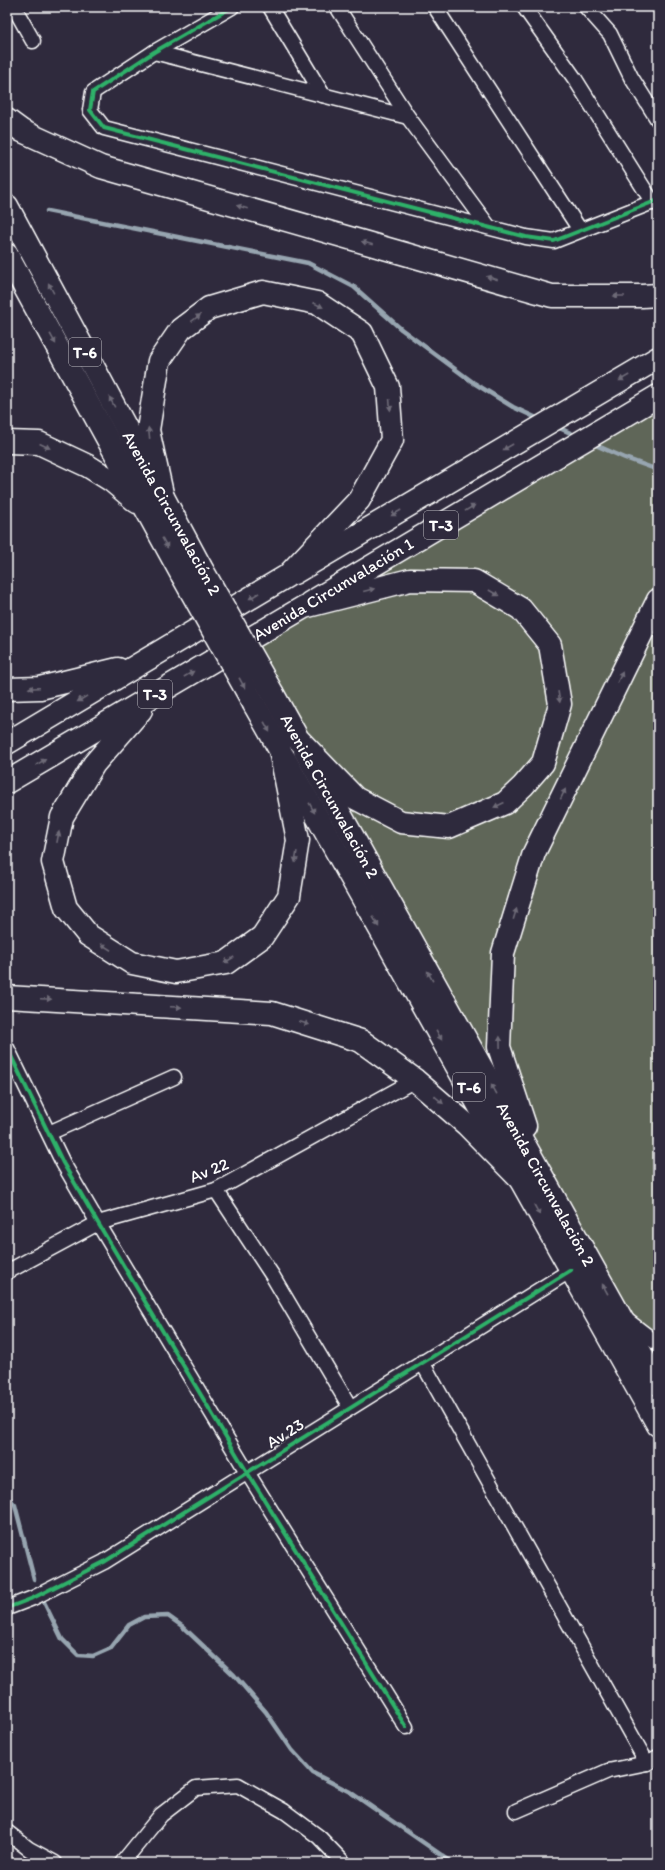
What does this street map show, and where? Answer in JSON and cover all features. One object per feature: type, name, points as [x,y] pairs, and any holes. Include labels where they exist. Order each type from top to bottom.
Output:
[{"type":"main road","points":[[7,120],[22,131],[102,167],[552,296],[658,295]]},
{"type":"main road","name":"Avenida Circunvalación 2","points":[[7,206],[155,505]]},
{"type":"main road","name":"Avenida Circunvalación 2","points":[[7,255],[155,505],[264,699],[298,739],[530,1177],[571,1270],[658,1425]]},
{"type":"main road","points":[[155,505],[148,430],[159,361],[181,330],[209,308],[263,292],[317,303],[362,333],[388,387],[392,440],[359,500],[287,576]]},
{"type":"main road","name":"Avenida Circunvalación 1","points":[[7,743],[287,576],[658,358]]},
{"type":"main road","name":"Avenida Circunvalación 1","points":[[7,782],[658,396]]},
{"type":"main road","points":[[7,442],[39,443],[88,466],[155,505]]},
{"type":"main road","points":[[298,739],[355,798],[401,822],[449,827],[505,803],[543,764],[560,704],[550,645],[521,609],[474,582],[410,580],[304,607]]},
{"type":"main road","points":[[530,1177],[499,1047],[503,953],[534,853],[658,600]]},
{"type":"main road","points":[[7,689],[40,688],[140,664]]},
{"type":"main road","points":[[155,694],[94,764],[62,817],[53,862],[66,908],[88,935],[132,963],[176,972],[226,963],[262,937],[289,896],[298,840],[280,750]]},
{"type":"main road","name":"Avenida Circunvalación 2","points":[[264,699],[280,750],[530,1177],[619,1313],[658,1384]]},
{"type":"main road","points":[[7,997],[272,1013],[361,1041],[416,1080],[467,1125],[530,1177]]},
{"type":"street","points":[[14,7],[33,41]]},
{"type":"street","points":[[232,7],[154,52],[93,92],[90,110],[104,128],[489,226],[526,237],[554,241],[655,202],[575,79],[524,7]]},
{"type":"street","points":[[270,7],[323,95]]},
{"type":"street","points":[[337,7],[408,117],[489,226]]},
{"type":"street","points":[[436,7],[580,230]]},
{"type":"street","points":[[586,7],[610,34],[631,77],[658,120]]},
{"type":"street","points":[[154,52],[408,117]]},
{"type":"street","points":[[7,1048],[63,1163],[98,1223],[247,1472],[406,1728]]},
{"type":"street","points":[[49,1133],[174,1077]]},
{"type":"street","name":"Av 22","points":[[7,1272],[98,1223],[216,1190],[416,1080]]},
{"type":"street","points":[[216,1190],[272,1275],[350,1407]]},
{"type":"street","name":"Av 23","points":[[7,1608],[33,1598],[104,1562],[571,1270]]},
{"type":"street","points":[[619,1313],[646,1336],[658,1344]]},
{"type":"street","points":[[422,1362],[653,1760],[608,1771],[516,1811]]},
{"type":"street","points":[[122,1863],[160,1815],[196,1788],[238,1785],[284,1811],[319,1837],[344,1863]]},
{"type":"street","points":[[7,1832],[30,1849],[55,1863]]},
{"type":"green space","points":[[658,396],[658,1344],[619,1313],[244,642]]},
{"type":"waterway","points":[[47,211],[308,263],[354,287],[401,329],[474,383],[513,407],[541,420]]},
{"type":"waterway","points":[[555,426],[577,436]]},
{"type":"waterway","points":[[591,443],[625,458],[658,470]]},
{"type":"waterway","points":[[7,1496],[15,1505],[34,1579]]},
{"type":"waterway","points":[[43,1600],[62,1639],[78,1655],[93,1656],[111,1648],[129,1625],[144,1617],[168,1616],[182,1626],[234,1675],[266,1712],[292,1750],[313,1773],[350,1792],[453,1863]]},
{"type":"cycle path","points":[[232,7],[154,52],[93,92],[90,110],[104,128],[526,237],[554,241],[658,200]]},
{"type":"cycle path","points":[[7,1048],[63,1163],[98,1223],[247,1472],[406,1727]]},
{"type":"cycle path","points":[[7,1608],[33,1598],[104,1562],[571,1270]]}]
